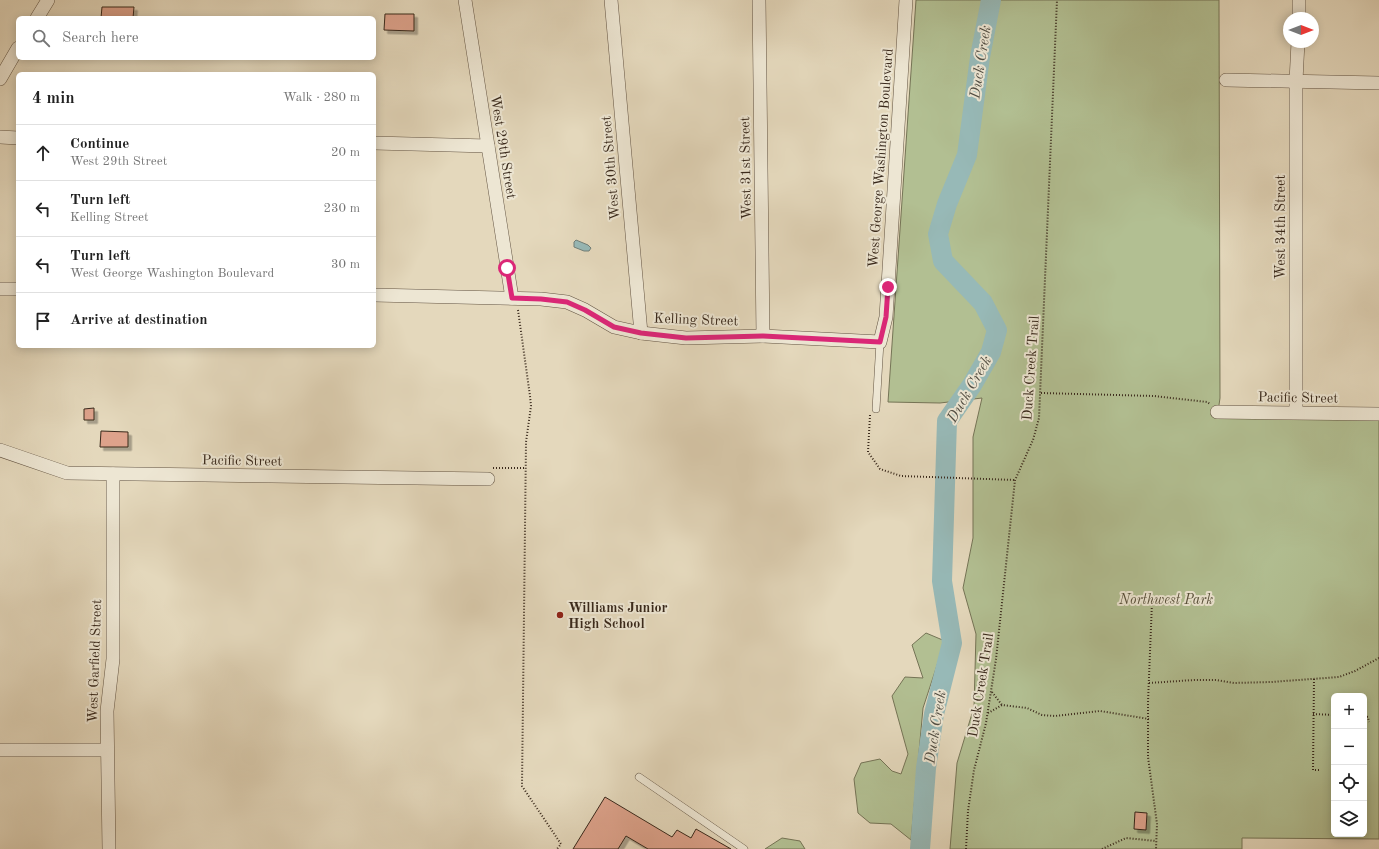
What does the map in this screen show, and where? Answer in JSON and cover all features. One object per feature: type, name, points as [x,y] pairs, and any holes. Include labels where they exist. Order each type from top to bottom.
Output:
[{"type":"street","points":[[38,16],[48,0]]},
{"type":"street","name":"West 29th Street","points":[[465,0],[512,298]]},
{"type":"street","name":"West 30th Street","points":[[611,0],[641,333]]},
{"type":"street","name":"West 31st Street","points":[[759,0],[763,336]]},
{"type":"street","name":"West George Washington Boulevard","points":[[880,342],[886,317],[906,0]]},
{"type":"street","points":[[1299,0],[1299,12]]},
{"type":"street","name":"West 34th Street","points":[[1296,412],[1296,82],[1298,48]]},
{"type":"street","points":[[0,79],[16,51]]},
{"type":"street","points":[[1226,80],[1379,83]]},
{"type":"street","points":[[0,138],[16,138]]},
{"type":"street","points":[[376,143],[488,146]]},
{"type":"street","points":[[0,289],[16,289]]},
{"type":"street","name":"Kelling Street","points":[[376,295],[541,299],[567,302],[585,310],[614,327],[641,333],[686,338],[763,336],[880,342]]},
{"type":"street","name":"Pacific Street","points":[[1217,412],[1379,414]]},
{"type":"street","name":"Pacific Street","points":[[0,450],[67,473],[488,479]]},
{"type":"street","name":"West Garfield Street","points":[[109,849],[108,711],[113,659],[113,474]]},
{"type":"street","points":[[0,750],[108,750]]},
{"type":"lane","points":[[876,408],[880,342]]},
{"type":"lane","points":[[639,777],[744,849]]},
{"type":"path","name":"Duck Creek Trail","points":[[966,849],[968,811],[974,770],[988,713],[996,659],[1015,480],[1033,440],[1039,418],[1057,0]]},
{"type":"path","points":[[512,298],[517,307],[531,406],[526,442],[522,786],[561,844],[557,849]]},
{"type":"path","points":[[1041,393],[1154,396],[1207,402],[1217,412]]},
{"type":"path","points":[[876,408],[869,416],[868,452],[880,469],[901,476],[1015,480]]},
{"type":"path","points":[[488,479],[491,468],[526,468]]},
{"type":"path","points":[[1152,602],[1148,757],[1157,824],[1156,849]]},
{"type":"path","points":[[1149,683],[1194,680],[1216,680],[1234,683],[1271,682],[1339,677],[1355,671],[1379,658]]},
{"type":"path","points":[[1314,679],[1313,770],[1319,770]]},
{"type":"path","points":[[991,691],[1002,705]]},
{"type":"path","points":[[988,713],[1002,705],[1027,708],[1042,715],[1055,716],[1100,711],[1149,719]]},
{"type":"path","points":[[1313,714],[1331,715]]},
{"type":"path","points":[[1367,717],[1369,722]]},
{"type":"path","points":[[1102,849],[1126,838],[1156,841]]},
{"type":"green space","name":"Northwest Park","points":[[916,0],[1219,0],[1220,398],[1218,412],[1379,414],[1379,839],[1242,838],[1242,849],[950,849],[957,763],[974,707],[976,634],[963,588],[973,538],[973,437],[982,398],[940,403],[888,402]]},
{"type":"green space","points":[[926,633],[945,641],[923,708],[911,840],[891,824],[870,823],[858,813],[854,779],[861,763],[880,759],[892,771],[901,774],[908,754],[892,696],[905,677],[923,678],[912,645]]},
{"type":"green space","points":[[782,838],[800,841],[805,849],[765,849]]},
{"type":"water","points":[[576,240],[588,245],[591,248],[589,251],[584,251],[574,247],[574,242]]},
{"type":"building","points":[[102,7],[134,7],[133,16],[101,16]]},
{"type":"building","points":[[385,14],[414,14],[414,31],[384,30]]},
{"type":"building","points":[[94,408],[94,420],[84,420],[84,409]]},
{"type":"building","points":[[101,431],[128,432],[128,447],[100,447]]},
{"type":"building","points":[[605,797],[672,837],[677,830],[691,838],[696,829],[731,849],[648,849],[626,836],[618,849],[573,849]]},
{"type":"building","points":[[1135,812],[1147,813],[1146,830],[1134,829]]},
{"type":"waterway","name":"Duck Creek","points":[[920,849],[926,768],[934,714],[952,643],[942,581],[947,421],[972,385],[991,352],[997,330],[983,303],[943,261],[938,234],[947,204],[967,155],[980,57],[991,0]]},
{"type":"place","name":"Williams Junior High School","points":[[560,615]]},
{"type":"route","points":[[507,268],[512,298],[567,302],[585,310],[614,327],[641,333],[686,338],[763,336],[880,342],[886,317],[888,287]]}]
